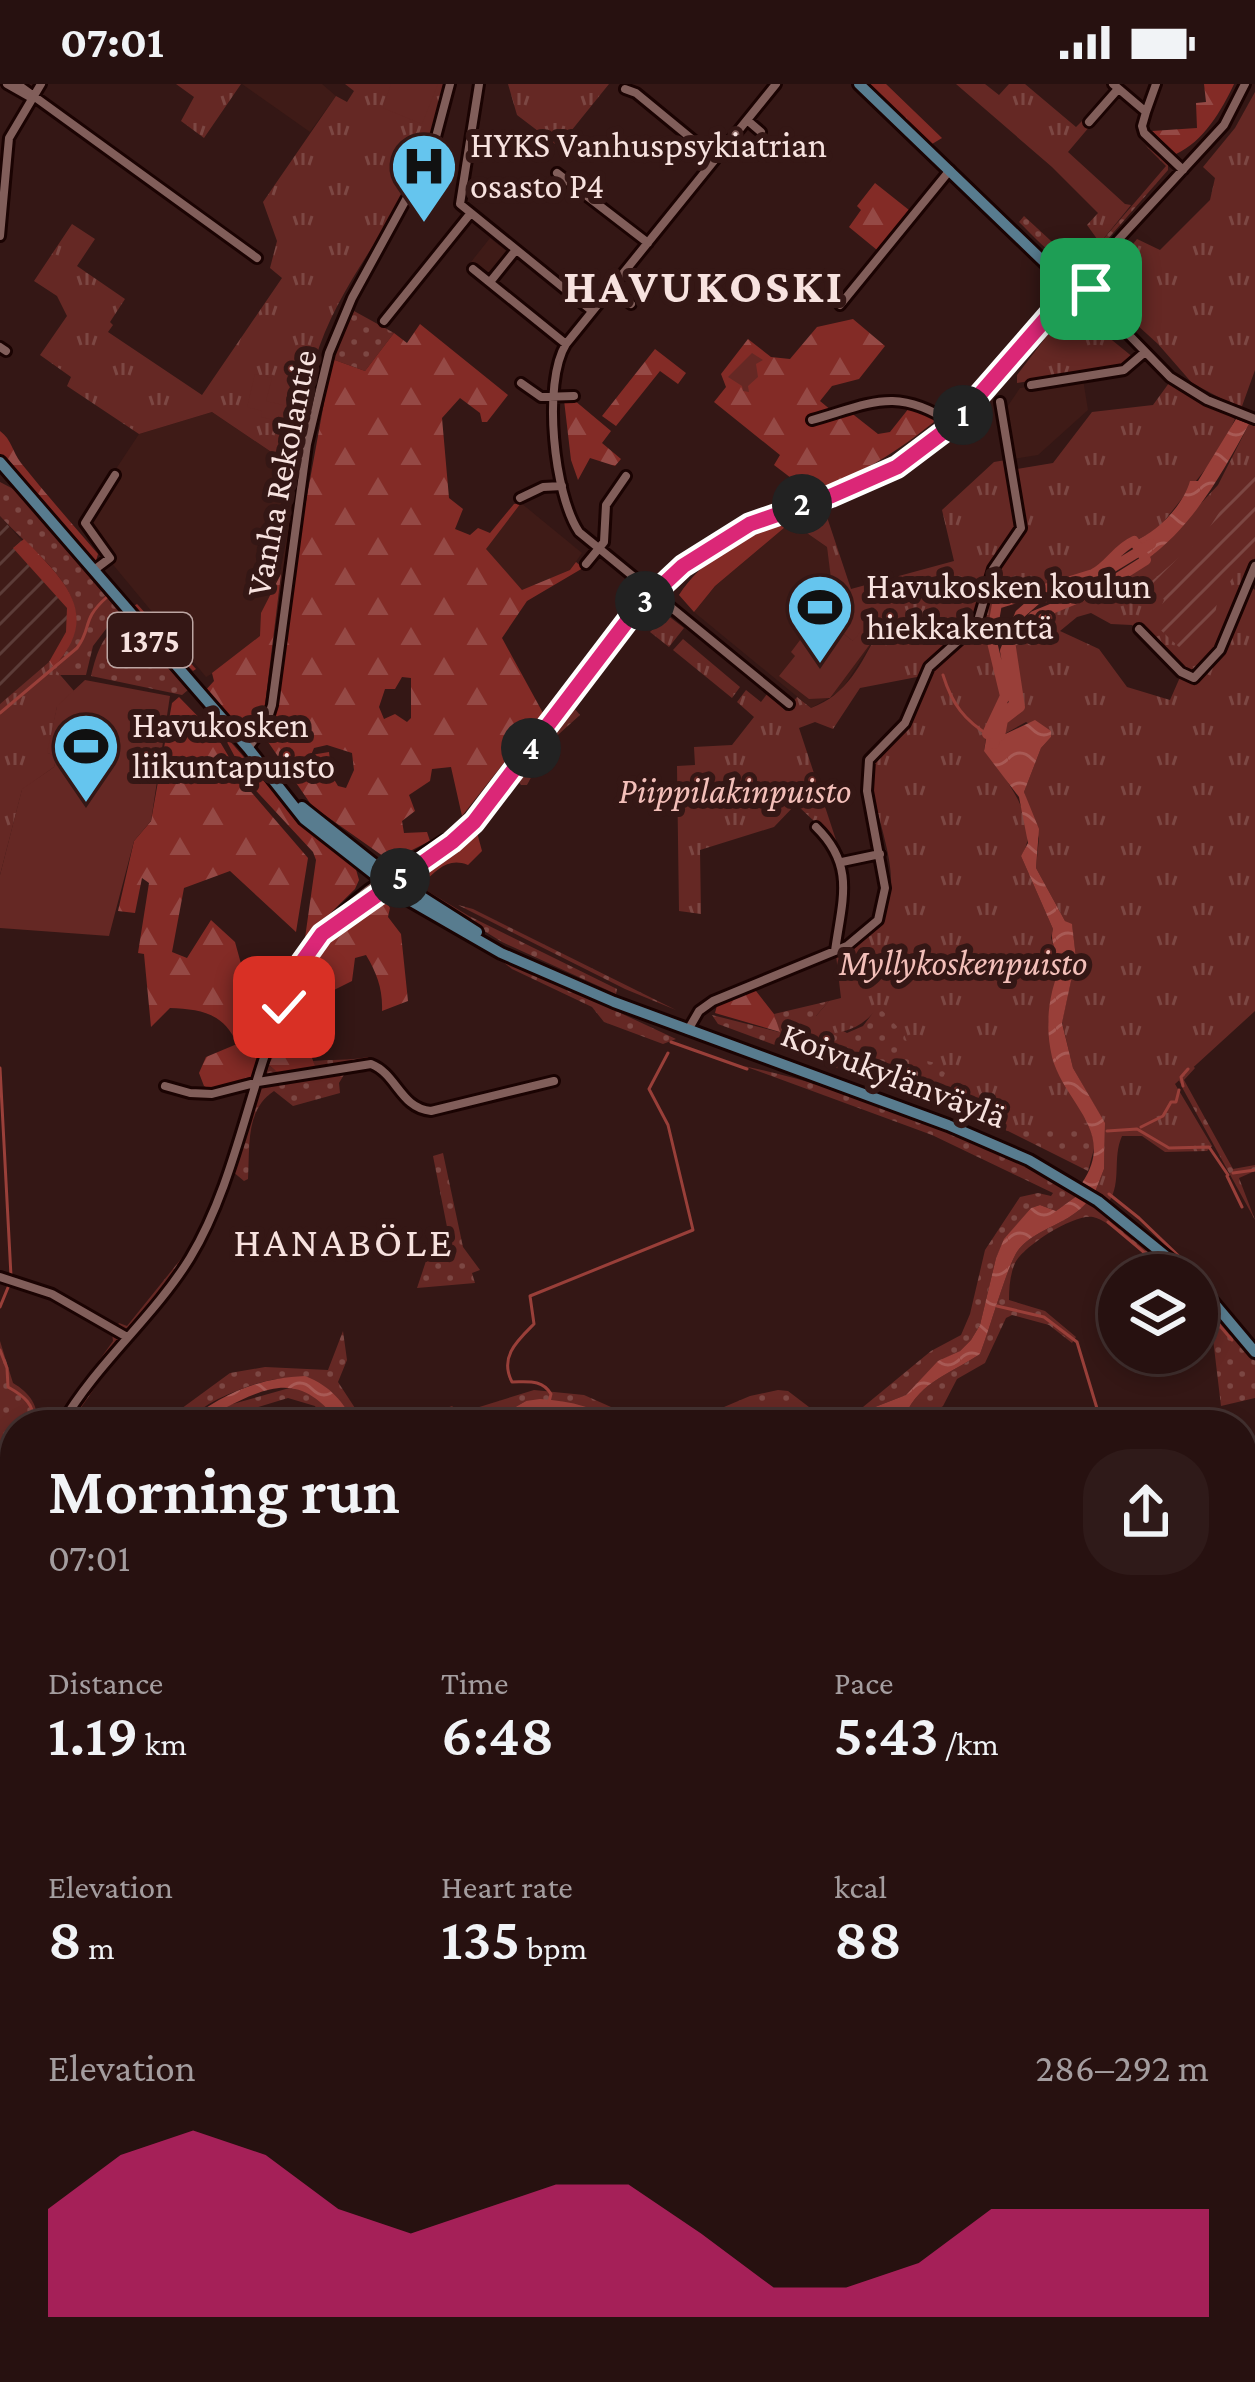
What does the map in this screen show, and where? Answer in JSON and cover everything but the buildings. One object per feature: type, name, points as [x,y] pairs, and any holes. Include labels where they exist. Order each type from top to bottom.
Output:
[{"type":"main road","points":[[388,881],[462,832],[488,807],[657,597],[704,550],[773,514],[886,473],[954,424],[1050,314],[1078,289],[859,84]]},
{"type":"main road","name":"Koivukylänväylä","points":[[0,467],[323,837],[463,933],[688,1030],[948,1125],[1029,1160],[1098,1201],[1163,1254]]},
{"type":"main road","points":[[1218,1308],[1255,1352]]},
{"type":"street","points":[[7,84],[256,258]]},
{"type":"street","points":[[17,84],[32,98]]},
{"type":"street","points":[[0,236],[9,138],[41,84]]},
{"type":"street","name":"Vanha Rekolantie","points":[[248,748],[266,724],[272,705],[303,466],[328,353],[352,298],[432,152],[450,84]]},
{"type":"street","points":[[478,84],[459,200],[470,214],[592,311]]},
{"type":"street","points":[[776,84],[566,344],[555,365],[553,398],[562,486],[570,518],[588,542],[789,704]]},
{"type":"street","points":[[1156,84],[1142,126],[1144,133],[1183,170]]},
{"type":"street","points":[[1245,84],[1224,125],[1129,225],[1078,289],[1184,386],[1255,419]]},
{"type":"street","points":[[1089,122],[1115,86],[1146,112]]},
{"type":"street","points":[[625,88],[715,158]]},
{"type":"street","points":[[747,120],[760,131]]},
{"type":"street","points":[[840,305],[951,169]]},
{"type":"street","points":[[557,173],[648,243]]},
{"type":"street","points":[[384,321],[470,214]]},
{"type":"street","points":[[490,282],[515,250]]},
{"type":"street","points":[[473,269],[566,344]]},
{"type":"street","points":[[612,288],[632,304]]},
{"type":"street","points":[[1031,385],[1124,370],[1144,352]]},
{"type":"street","points":[[521,383],[541,397],[574,396]]},
{"type":"street","points":[[812,420],[897,400],[930,407],[954,424]]},
{"type":"street","points":[[688,1030],[712,1001],[862,937],[878,920],[885,888],[866,787],[869,760],[904,723],[929,667],[977,624],[992,569],[1020,534],[1000,402]]},
{"type":"street","points":[[93,571],[110,557],[85,523],[115,475]]},
{"type":"street","points":[[586,564],[607,534],[606,506],[626,476]]},
{"type":"street","points":[[520,498],[543,487],[562,486]]},
{"type":"street","points":[[1139,629],[1181,672],[1194,678],[1220,650],[1255,566]]},
{"type":"street","points":[[816,826],[842,862],[835,950]]},
{"type":"street","points":[[842,862],[880,854]]},
{"type":"street","points":[[71,1410],[192,1255],[307,953],[322,934],[388,881]]},
{"type":"street","points":[[165,1086],[202,1094],[370,1064],[386,1072],[411,1106],[430,1111],[554,1081]]},
{"type":"street","points":[[0,1277],[52,1294],[127,1337]]},
{"type":"shaded area","points":[[242,84],[322,84],[336,96],[310,132]]},
{"type":"shaded area","points":[[490,238],[509,253],[489,277],[471,262]]},
{"type":"shaded area","points":[[1083,379],[1088,410],[1038,455],[1013,459],[1005,410],[1020,388]]},
{"type":"shaded area","points":[[212,412],[301,472],[273,641],[206,677],[110,561],[115,555],[87,522],[139,434]]},
{"type":"shaded area","points":[[521,503],[582,553],[570,570],[523,591],[485,549]]},
{"type":"shaded area","points":[[0,516],[95,625],[0,704]]},
{"type":"shaded area","points":[[791,522],[827,547],[834,593],[879,632],[841,691],[811,708],[694,612],[715,586]]},
{"type":"green space","points":[[176,84],[241,84],[204,138],[181,121],[194,97]]},
{"type":"green space","points":[[345,84],[445,84],[423,163],[347,287],[324,335],[309,388],[298,470],[212,412],[139,434],[67,386],[71,377],[40,355],[67,316],[57,296],[34,281],[72,224],[95,239],[77,266],[125,299],[108,332],[202,395],[282,278],[270,268],[277,241],[263,202],[336,96],[347,102],[354,91]]},
{"type":"green space","points":[[391,84],[438,84],[422,124],[383,108]]},
{"type":"green space","points":[[508,84],[609,84],[563,141],[555,144],[517,115]]},
{"type":"green space","points":[[869,84],[886,84],[942,138],[932,144],[922,138]]},
{"type":"green space","points":[[956,84],[985,84],[999,95],[1009,84],[1025,84],[1076,127],[1083,120],[1090,126],[1068,152],[1131,205],[1100,243],[1087,225],[1098,213]]},
{"type":"green space","points":[[1204,84],[1234,84],[1203,133],[1176,154],[1152,131],[1197,128],[1196,103],[1206,102]]},
{"type":"green space","points":[[1255,92],[1255,370],[1241,409],[1192,383],[1104,295],[1106,278],[1137,239],[1160,250],[1210,200],[1215,178],[1203,167],[1235,128]]},
{"type":"green space","points":[[1145,145],[1168,164],[1168,170],[1082,264],[1166,166]]},
{"type":"green space","points":[[875,183],[909,210],[877,250],[849,227],[861,210],[857,206]]},
{"type":"green space","points":[[1024,216],[1076,264],[1049,251],[1019,222]]},
{"type":"green space","points":[[354,311],[394,333],[365,371],[332,359]]},
{"type":"green space","points":[[1068,317],[1091,323],[1134,358],[1117,367],[1017,383],[1017,375],[1053,328]]},
{"type":"green space","points":[[853,319],[885,346],[859,379],[832,386],[820,401],[832,411],[845,408],[878,434],[890,432],[913,403],[940,417],[874,464],[799,493],[792,486],[795,481],[774,465],[780,455],[714,402],[726,387],[721,374],[748,339],[771,357],[790,359],[817,327]]},
{"type":"green space","points":[[420,324],[508,395],[487,422],[460,398],[442,418],[449,498],[463,509],[455,529],[470,535],[478,528],[490,533],[514,504],[521,503],[486,549],[522,590],[570,570],[576,562],[583,568],[527,601],[502,638],[543,713],[462,816],[451,767],[432,769],[430,781],[409,795],[415,811],[402,821],[404,833],[427,832],[430,841],[390,861],[312,806],[264,736],[272,715],[332,359],[365,371],[394,333],[407,343]],"holes":[[[402,677],[411,678],[411,718],[407,722],[395,714],[384,719],[379,707],[385,689],[395,689]],[[327,745],[352,753],[354,770],[346,788],[338,786],[332,776],[329,752],[311,755],[314,748]]]},
{"type":"green space","points":[[655,349],[686,373],[678,384],[660,371],[616,426],[602,416]]},
{"type":"green space","points":[[752,353],[763,360],[756,364],[758,377],[748,386],[749,392],[728,377]]},
{"type":"green space","points":[[255,374],[272,378],[266,401],[299,409],[295,425],[261,417],[262,411],[247,407]]},
{"type":"green space","name":"Myllykoskenpuisto","points":[[1169,383],[1235,419],[1219,452],[1157,530],[1120,548],[1104,569],[997,604],[991,638],[1005,696],[984,750],[1024,815],[1027,844],[1021,856],[1053,929],[1059,963],[1048,1022],[1053,1062],[1089,1123],[1008,1131],[934,1102],[945,1073],[936,1063],[913,1058],[904,1034],[879,1007],[851,1029],[816,1035],[816,1016],[829,1001],[841,998],[836,955],[879,922],[888,903],[890,862],[868,787],[870,762],[896,737],[921,683],[917,677],[860,688],[833,729],[815,722],[799,728],[837,843],[796,804],[774,827],[700,850],[701,914],[679,911],[677,766],[695,765],[694,747],[732,745],[754,717],[737,702],[746,690],[761,702],[767,694],[786,711],[797,697],[811,708],[824,702],[852,677],[878,632],[868,624],[854,642],[835,627],[841,619],[825,606],[833,594],[827,547],[791,522],[826,514],[851,589],[954,561],[942,510],[994,462],[1006,460],[1019,504],[1017,469],[1053,463],[1092,412],[1153,405]]},
{"type":"green space","points":[[564,400],[574,400],[611,431],[602,443],[621,459],[615,466],[590,458],[578,480]]},
{"type":"green space","points":[[1249,424],[1255,426],[1255,558],[1244,581],[1255,590],[1255,1011],[1175,1084],[1212,1146],[1207,1151],[1165,1152],[1142,1136],[1122,1136],[1109,1202],[1095,1192],[1104,1169],[1105,1124],[1073,1068],[1062,1022],[1076,958],[1072,925],[1065,921],[1036,868],[1039,838],[1024,792],[1041,748],[1051,737],[1026,722],[1001,736],[1003,720],[1020,706],[1009,646],[1034,616],[1100,589],[1154,554],[1218,485]],"holes":[[[1091,613],[1111,624],[1132,625],[1181,675],[1170,700],[1127,687],[1099,649],[1060,631]]]},
{"type":"green space","points":[[0,431],[98,554],[96,561],[87,557],[0,458]]},
{"type":"green space","points":[[1247,469],[1255,473],[1255,549],[1218,597],[1212,633],[1192,659],[1154,624],[1164,600],[1152,581],[1204,536]]},
{"type":"green space","points":[[0,482],[19,492],[119,612],[93,646],[86,675],[60,675],[53,668],[70,645],[76,623],[73,603],[51,567],[0,516]]},
{"type":"green space","points":[[791,522],[715,586],[694,612],[679,595],[727,549]]},
{"type":"green space","points":[[24,539],[64,584],[76,615],[68,649],[53,668],[49,662],[66,632],[67,608],[13,548]]},
{"type":"green space","points":[[281,574],[263,721],[252,735],[244,735],[204,692],[214,681],[212,673],[260,636],[261,613]]},
{"type":"green space","points":[[137,604],[196,669],[131,608]]},
{"type":"green space","name":"Havukosken koulun hiekkakenttä","points":[[831,611],[842,619],[836,628],[853,641],[868,623],[879,632],[830,698],[809,699],[779,676],[819,615],[825,619]]},
{"type":"green space","points":[[667,615],[684,628],[669,647],[650,632]]},
{"type":"green space","points":[[127,621],[188,690],[182,695],[91,676],[107,636]]},
{"type":"green space","points":[[683,639],[740,687],[732,698],[673,650]]},
{"type":"green space","points":[[49,662],[74,691],[57,707],[48,753],[57,756],[54,767],[22,790],[0,875],[0,704]]},
{"type":"green space","name":"Havukosken liikuntapuisto","points":[[85,680],[170,696],[151,821],[134,841],[109,936],[0,928],[0,875],[22,789],[54,767],[56,756],[47,753],[57,706]]},
{"type":"green space","points":[[179,697],[216,735],[246,786],[308,858],[296,932],[230,871],[184,888],[172,952],[187,958],[211,920],[235,942],[243,971],[281,996],[250,1081],[213,1091],[204,1086],[199,1073],[206,1057],[237,1044],[232,1034],[210,1015],[170,1008],[151,1027],[144,954],[138,953],[149,883],[142,878],[135,913],[118,911],[134,841],[151,821],[172,703]]},
{"type":"green space","points":[[574,708],[580,715],[550,742],[527,785],[521,785],[515,777],[558,719]]},
{"type":"green space","points":[[221,731],[301,822],[355,866],[359,880],[355,889],[305,938],[316,860],[313,852],[249,783]]},
{"type":"green space","points":[[475,825],[482,851],[468,865],[449,864],[423,883],[416,878],[419,871],[442,859]]},
{"type":"green space","points":[[981,869],[1087,1117],[1095,1145],[1088,1171],[1008,1131],[718,1024],[712,1015],[779,1032],[774,1014],[829,1001],[816,1016],[847,1033],[863,1026]]},
{"type":"green space","points":[[415,888],[617,989],[616,994],[502,942]]},
{"type":"green space","points":[[375,898],[386,901],[388,917],[401,934],[408,1001],[382,1011],[370,962],[366,955],[355,958],[352,981],[312,1001],[307,1045],[317,1071],[283,1077],[269,1065],[311,956]]},
{"type":"green space","points":[[458,905],[473,909],[676,1010],[625,989]]},
{"type":"green space","points":[[492,953],[676,1039],[663,1044],[604,1022],[592,1007],[512,969]]},
{"type":"green space","points":[[750,989],[774,1014],[780,1032],[715,1013],[718,1002]]},
{"type":"green space","points":[[1157,1031],[1195,1068],[1184,1080],[1233,1169],[1255,1165],[1255,1171],[1239,1178],[1255,1220],[1183,1089]]},
{"type":"green space","points":[[368,1057],[372,1071],[345,1073],[340,1093],[293,1106],[274,1091],[254,1119],[248,1179],[232,1171],[269,1065],[284,1077],[316,1070],[313,1061]]},
{"type":"green space","points":[[744,1066],[916,1118],[1001,1154],[1078,1195],[1056,1211],[1040,1205],[1031,1208],[1005,1239],[980,1325],[960,1351],[938,1362],[906,1395],[874,1410],[854,1410],[931,1351],[961,1335],[985,1250],[1020,1197],[1053,1193],[932,1135]]},
{"type":"green space","points":[[443,1153],[463,1247],[480,1270],[472,1273],[475,1283],[417,1288],[432,1243],[448,1232],[433,1156]]},
{"type":"green space","points":[[1088,1201],[1153,1254],[1144,1254],[1093,1217],[1063,1225],[1038,1240],[1015,1263],[1009,1300],[1045,1311],[1076,1337],[1072,1343],[1049,1325],[1012,1315],[1006,1318],[985,1363],[957,1379],[943,1406],[908,1410],[924,1389],[980,1354],[1015,1256],[1035,1235]]},
{"type":"green space","points":[[189,1249],[200,1252],[79,1410],[64,1410],[113,1341],[119,1323],[127,1326]]},
{"type":"green space","points":[[1218,1318],[1255,1361],[1255,1398],[1221,1406]]},
{"type":"green space","points":[[343,1331],[347,1360],[338,1382],[356,1410],[346,1410],[328,1391],[296,1378],[259,1383],[201,1410],[179,1410],[230,1373],[265,1367],[328,1370]]},
{"type":"green space","points":[[0,1341],[13,1383],[32,1400],[36,1410],[0,1410]]},
{"type":"green space","points":[[293,1387],[315,1395],[328,1410],[288,1398],[255,1410],[222,1410]]},
{"type":"green space","points":[[534,1390],[584,1395],[618,1410],[526,1401],[510,1410],[470,1410]]},
{"type":"green space","points":[[788,1391],[813,1410],[717,1410],[750,1396]]},
{"type":"water","points":[[1236,419],[1249,424],[1217,480],[1178,531],[1146,560],[1134,541],[1176,508]]},
{"type":"water","points":[[1035,720],[1051,731],[1051,737],[1041,748],[1024,792],[1039,829],[1036,868],[1065,921],[1072,924],[1076,958],[1062,1023],[1073,1068],[1105,1123],[1104,1169],[1095,1192],[1082,1183],[1091,1165],[1091,1133],[1058,1074],[1050,1049],[1049,1008],[1058,965],[1053,929],[1021,856],[1028,843],[1019,797],[984,751],[987,734],[996,730],[1001,736]]},
{"type":"water","points":[[1078,1195],[1088,1201],[1019,1249],[980,1354],[924,1389],[908,1410],[874,1410],[906,1395],[938,1361],[971,1340],[980,1325],[1004,1239],[1031,1208],[1040,1205],[1056,1211]]},
{"type":"water","points":[[305,1376],[322,1385],[347,1410],[329,1410],[315,1398],[289,1388],[260,1392],[221,1410],[204,1410],[271,1380]]},
{"type":"water","points":[[526,1401],[563,1402],[594,1410],[510,1410]]},
{"type":"waterway","points":[[1134,541],[1146,560],[1100,589],[1034,616],[1010,641],[1020,707],[1003,720],[1000,736],[996,730],[987,734],[1005,696],[991,638],[997,604],[1093,574],[1134,541]]},
{"type":"waterway","points":[[994,744],[1000,717],[1014,704],[1005,651],[1020,614],[1037,599],[1074,591],[1151,544]]},
{"type":"waterway","points":[[0,713],[77,648],[93,612],[107,597]]},
{"type":"waterway","points":[[943,675],[960,710],[990,736]]},
{"type":"waterway","points":[[671,1042],[747,1069]]},
{"type":"waterway","points":[[549,1402],[551,1394],[543,1386],[512,1382],[509,1373],[512,1350],[534,1324],[530,1296],[693,1230],[668,1125],[649,1089],[668,1053]]},
{"type":"waterway","points":[[0,1068],[11,1276]]},
{"type":"waterway","points":[[1183,1086],[1181,1077],[1188,1069]]},
{"type":"waterway","points":[[1141,1127],[1163,1116],[1171,1102],[1176,1102],[1179,1090]]},
{"type":"waterway","points":[[1107,1131],[1137,1129],[1169,1148],[1209,1147],[1228,1175]]},
{"type":"waterway","points":[[1233,1173],[1255,1170]]},
{"type":"waterway","points":[[1227,1176],[1242,1207]]},
{"type":"waterway","points":[[1109,1194],[1176,1254]]},
{"type":"waterway","points":[[1108,1222],[1146,1254]]},
{"type":"waterway","points":[[0,1307],[9,1285]]},
{"type":"waterway","points":[[997,1306],[1044,1317],[1077,1342],[1097,1410]]},
{"type":"waterway","points":[[1218,1324],[1232,1340]]},
{"type":"waterway","points":[[0,1350],[8,1387],[32,1410]]},
{"type":"waterway","points":[[220,1408],[228,1410]]},
{"type":"place","name":"HYKS Vanhuspsykiatrian osasto P4","points":[[424,225]]},
{"type":"place","name":"Havukosken koulun hiekkakenttä","points":[[820,666]]},
{"type":"place","name":"Havukosken liikuntapuisto","points":[[86,805]]},
{"type":"district","name":"HAVUKOSKI","points":[[704,285]]},
{"type":"district","name":"HANABÖLE","points":[[344,1241]]},
{"type":"route","points":[[284,1007],[302,962],[322,934],[474,822],[634,612],[683,566],[750,524],[875,479],[928,446],[976,401],[1050,314],[1071,301],[1084,301],[1091,289]]},
{"type":"park label","name":"Piippilakinpuisto","points":[[735,791]]}]
